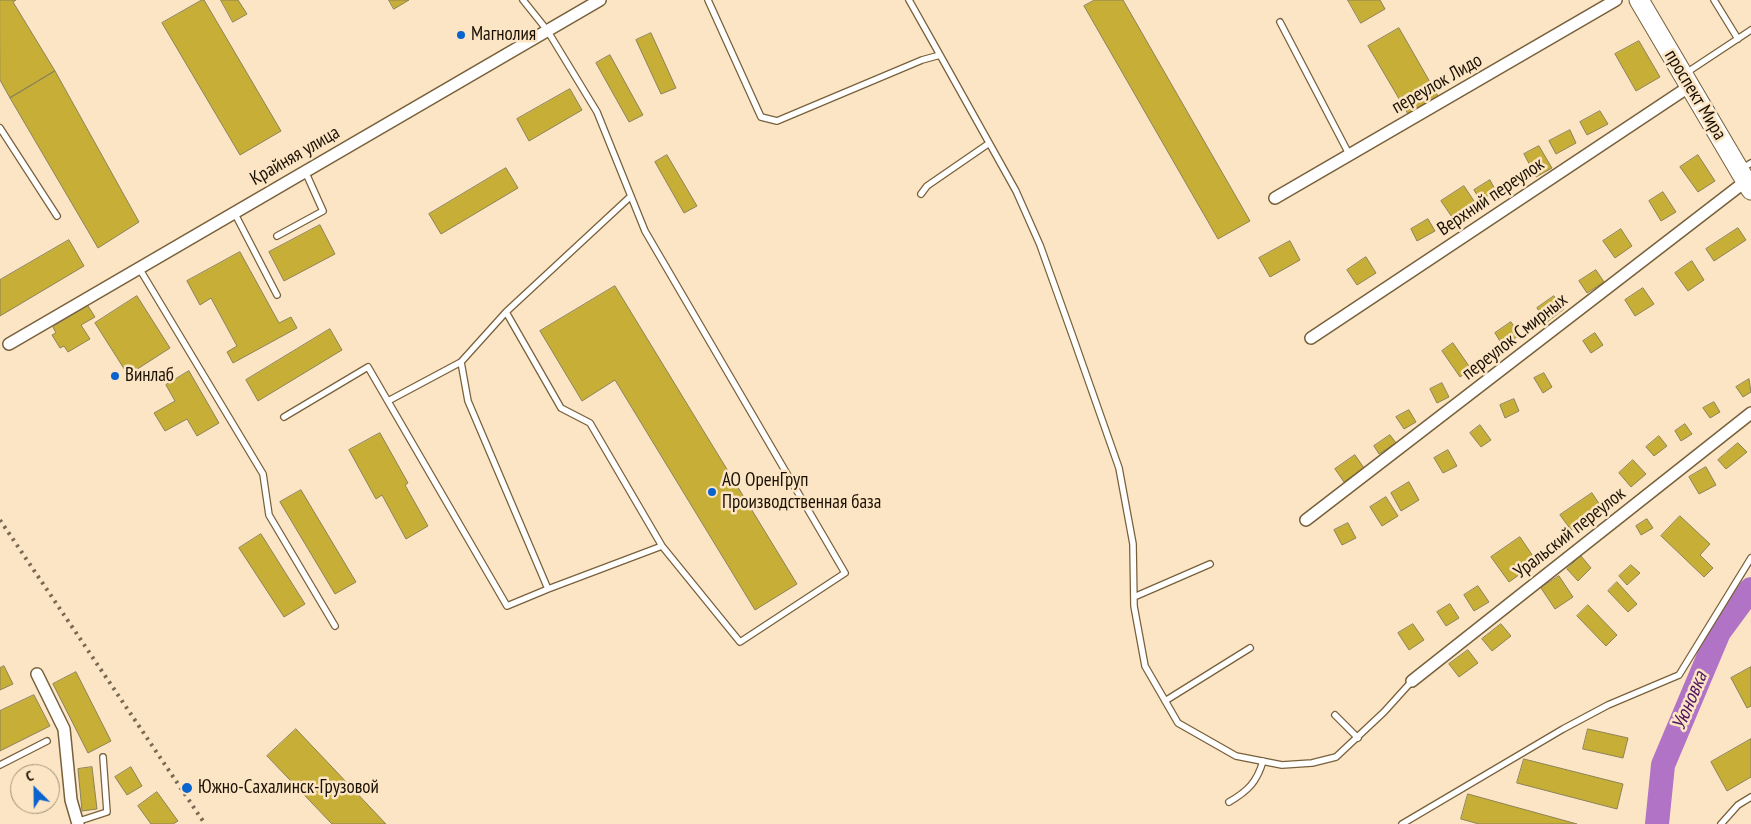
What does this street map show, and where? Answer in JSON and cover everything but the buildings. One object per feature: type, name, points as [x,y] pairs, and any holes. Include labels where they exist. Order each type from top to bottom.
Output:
[{"type":"main road","name":"проспект Мира","points":[[1639,0],[1747,176]]},
{"type":"street","name":"Крайняя улица","points":[[9,344],[547,30],[584,4],[600,0]]},
{"type":"street","name":"переулок Лидо","points":[[1274,198],[1616,0]]},
{"type":"street","name":"Верхний переулок","points":[[1311,338],[1687,80]]},
{"type":"street","name":"переулок Смирных","points":[[1306,520],[1747,176]]},
{"type":"street","name":"Уральский переулок","points":[[1412,681],[1751,413]]},
{"type":"street","points":[[37,674],[64,729],[71,800],[76,823]]},
{"type":"lane","points":[[506,312],[561,408],[590,423],[662,546],[740,642],[846,573],[645,231],[597,112],[547,30],[523,0]]},
{"type":"lane","points":[[708,0],[761,117],[777,121],[922,60],[940,55]]},
{"type":"lane","points":[[910,0],[988,144],[1016,191],[1040,245],[1120,468],[1133,544],[1134,597],[1145,666],[1178,723],[1236,756],[1282,765],[1312,763],[1336,757],[1358,738],[1412,681]]},
{"type":"lane","points":[[1714,0],[1738,39]]},
{"type":"lane","points":[[1280,22],[1349,154]]},
{"type":"lane","points":[[1687,80],[1751,30]]},
{"type":"lane","points":[[0,128],[57,216]]},
{"type":"lane","points":[[921,194],[927,186],[988,144]]},
{"type":"lane","points":[[277,236],[323,211],[305,170]]},
{"type":"lane","points":[[388,401],[461,362],[506,312],[631,196]]},
{"type":"lane","points":[[234,212],[277,295]]},
{"type":"lane","points":[[139,268],[263,474],[269,515],[335,626]]},
{"type":"lane","points":[[461,362],[468,401],[548,589]]},
{"type":"lane","points":[[284,417],[368,367],[507,606],[662,546]]},
{"type":"lane","points":[[1402,824],[1563,729],[1608,705],[1679,675],[1751,558]]},
{"type":"lane","points":[[1134,597],[1210,564]]},
{"type":"lane","points":[[1165,701],[1250,648]]},
{"type":"lane","points":[[1335,715],[1358,738]]},
{"type":"lane","points":[[0,765],[47,740]]},
{"type":"lane","points":[[76,823],[107,812],[103,757]]},
{"type":"lane","points":[[1229,802],[1242,794],[1258,777],[1263,761]]},
{"type":"lane","points":[[1721,824],[1738,805],[1751,797]]},
{"type":"waterway","name":"Уюновка","points":[[1657,824],[1663,765],[1719,632],[1751,589]]},
{"type":"railway","points":[[0,520],[205,824]]},
{"type":"place","name":"Магнолия","points":[[461,35]]},
{"type":"place","name":"Винлаб","points":[[115,376]]},
{"type":"place","name":"АО ОренГруп Производственная база","points":[[712,492]]},
{"type":"place","name":"Южно-Сахалинск-Грузовой","points":[[187,788]]}]
